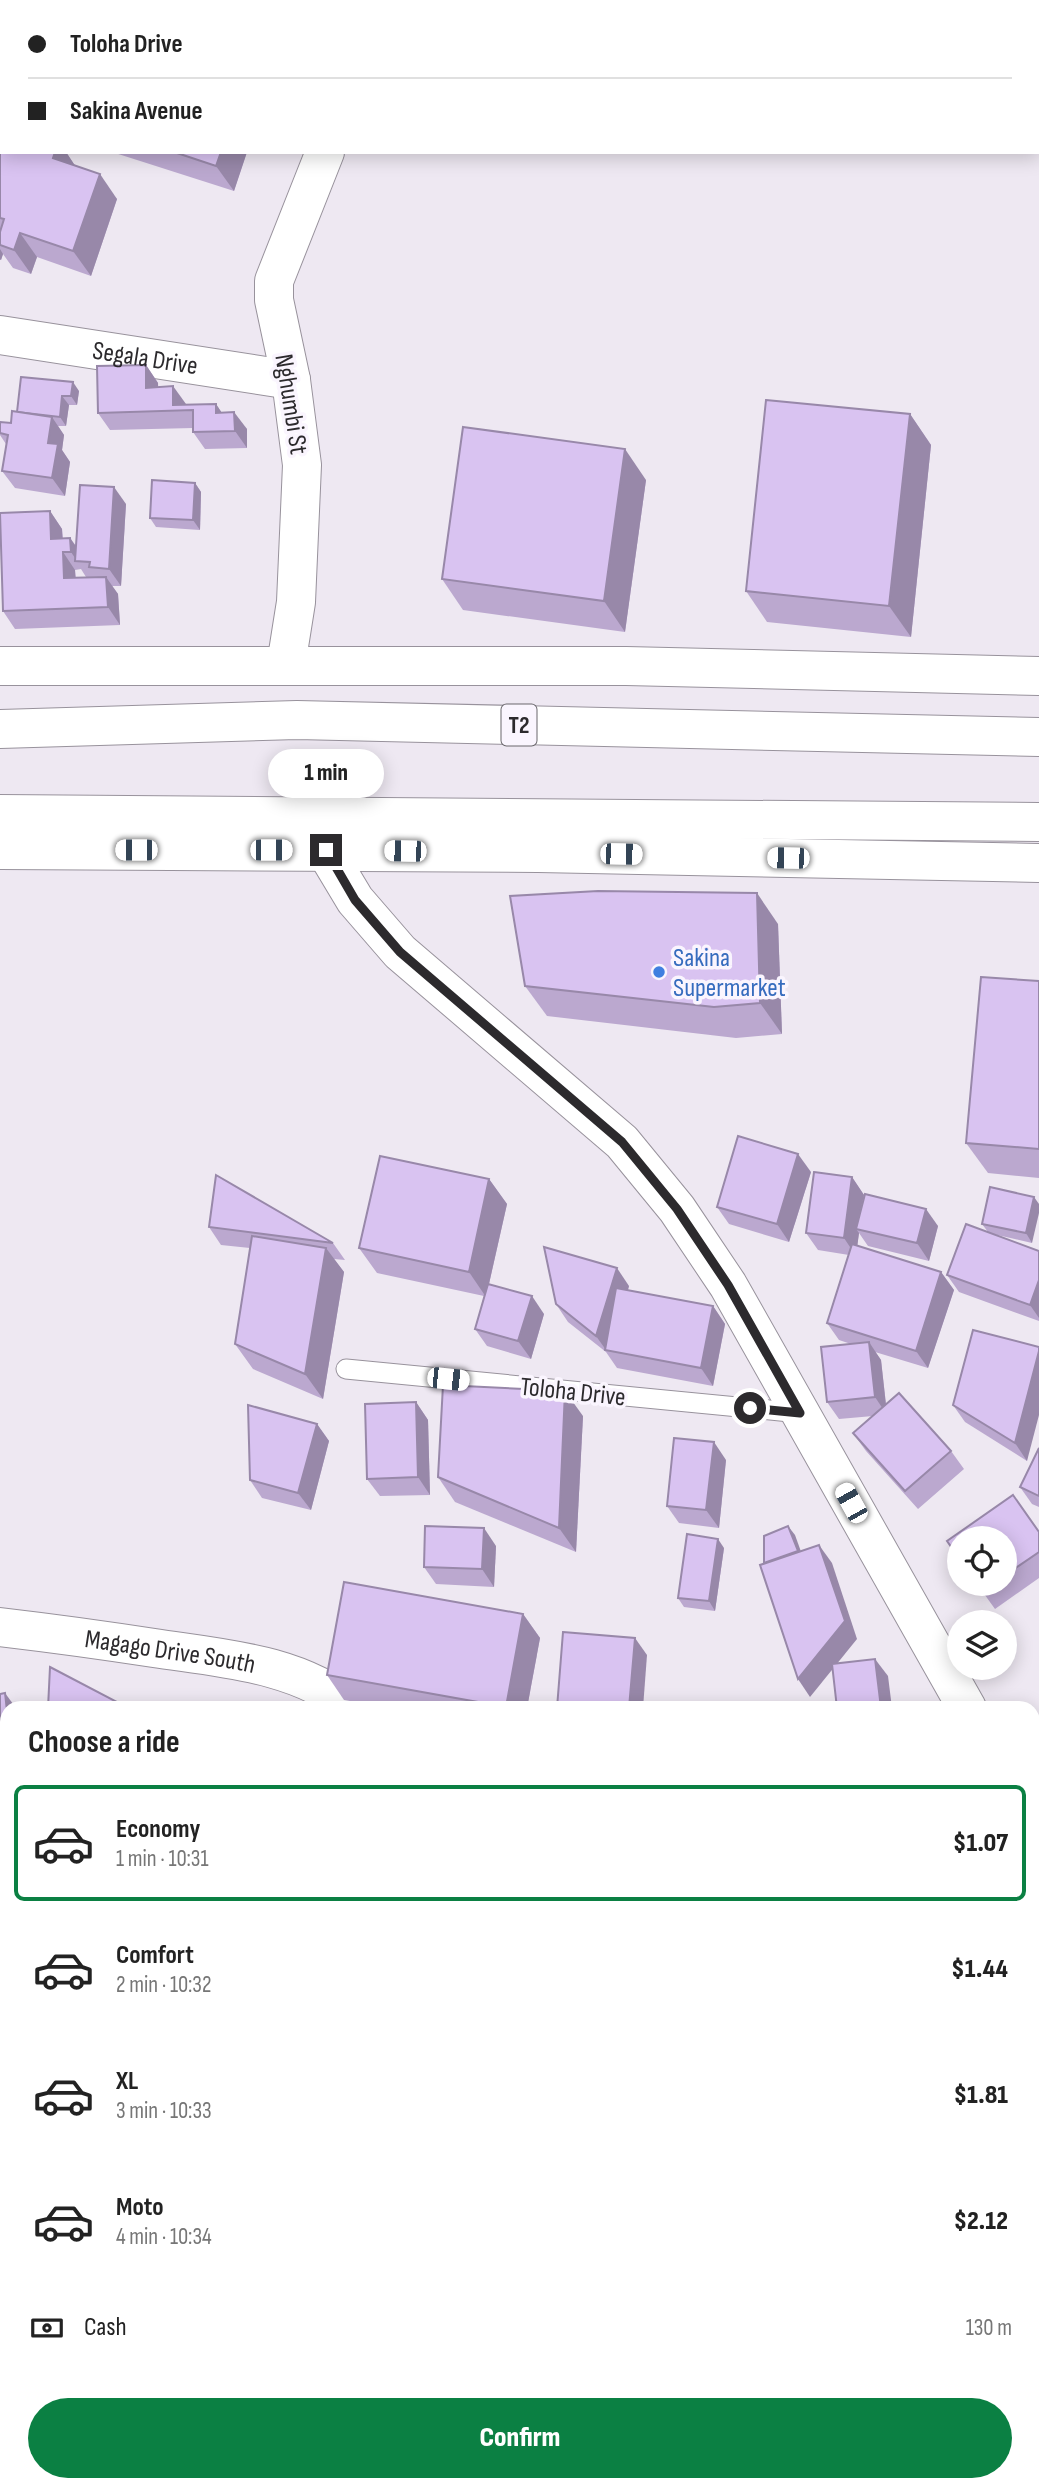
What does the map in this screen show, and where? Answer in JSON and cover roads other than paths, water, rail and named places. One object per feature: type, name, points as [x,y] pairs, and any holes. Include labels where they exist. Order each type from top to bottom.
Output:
[{"type":"main road","name":"Nghumbi St","points":[[286,665],[296,602],[302,465],[291,380],[274,300],[274,281],[324,154]]},
{"type":"main road","name":"Segala Drive","points":[[0,335],[291,380]]},
{"type":"main road","points":[[0,666],[626,666],[1039,676]]},
{"type":"main road","name":"T2","points":[[0,729],[297,720],[1039,737]]},
{"type":"main road","points":[[0,814],[1039,822]]},
{"type":"main road","points":[[0,850],[326,850],[1039,863]]},
{"type":"main road","points":[[326,850],[355,900],[400,952],[622,1142],[677,1209],[728,1285],[963,1701]]},
{"type":"main road","name":"Magago Drive South","points":[[0,1627],[229,1660],[274,1670],[342,1700]]},
{"type":"lane","name":"Toloha Drive","points":[[346,1369],[800,1413]]},
{"type":"place","name":"Sakina Supermarket","points":[[659,972]]}]
